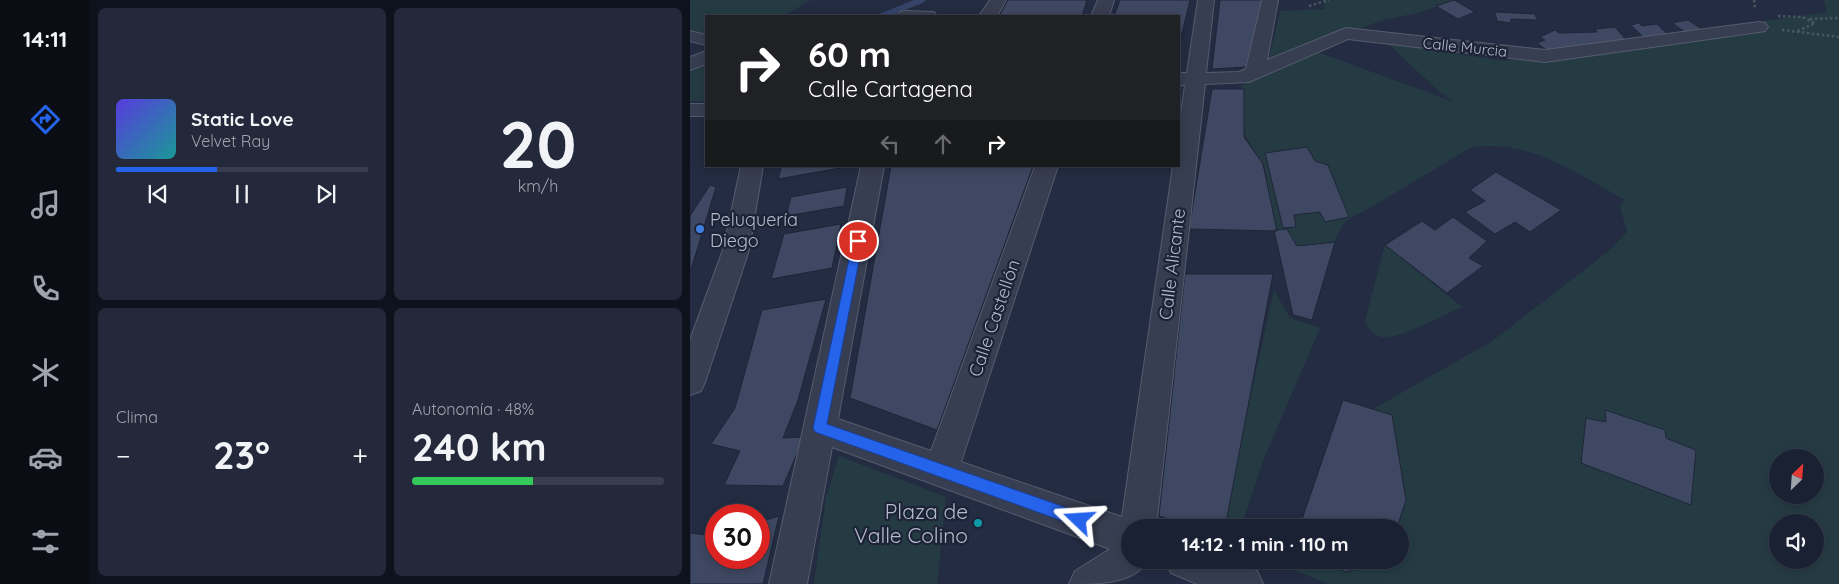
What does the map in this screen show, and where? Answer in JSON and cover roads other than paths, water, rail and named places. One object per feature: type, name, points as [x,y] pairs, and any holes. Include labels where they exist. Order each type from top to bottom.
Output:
[{"type":"street","points":[[989,15],[998,0]]},
{"type":"street","points":[[1100,15],[1106,0]]},
{"type":"street","name":"Calle Alicante","points":[[1180,143],[1187,79],[1206,0]]},
{"type":"street","points":[[1254,72],[1270,0]]},
{"type":"street","name":"Calle Murcia","points":[[1187,79],[1242,78],[1346,33],[1545,56],[1762,18]]},
{"type":"street","points":[[690,36],[705,40]]},
{"type":"street","points":[[690,64],[705,56]]},
{"type":"street","points":[[690,110],[705,110]]},
{"type":"street","points":[[690,382],[736,250],[752,167]]},
{"type":"street","points":[[788,584],[873,167]]},
{"type":"street","name":"Calle Castellón","points":[[942,470],[1047,167]]},
{"type":"street","name":"Calle Alicante","points":[[1139,519],[1177,167]]},
{"type":"street","points":[[820,428],[1121,535]]},
{"type":"street","points":[[1088,584],[1121,564]]},
{"type":"street","points":[[1206,569],[1244,584]]},
{"type":"waterway","points":[[884,15],[922,0]]},
{"type":"place","name":"Peluquería Diego","points":[[700,229]]},
{"type":"place","name":"Plaza de Valle Colino","points":[[978,523]]}]
